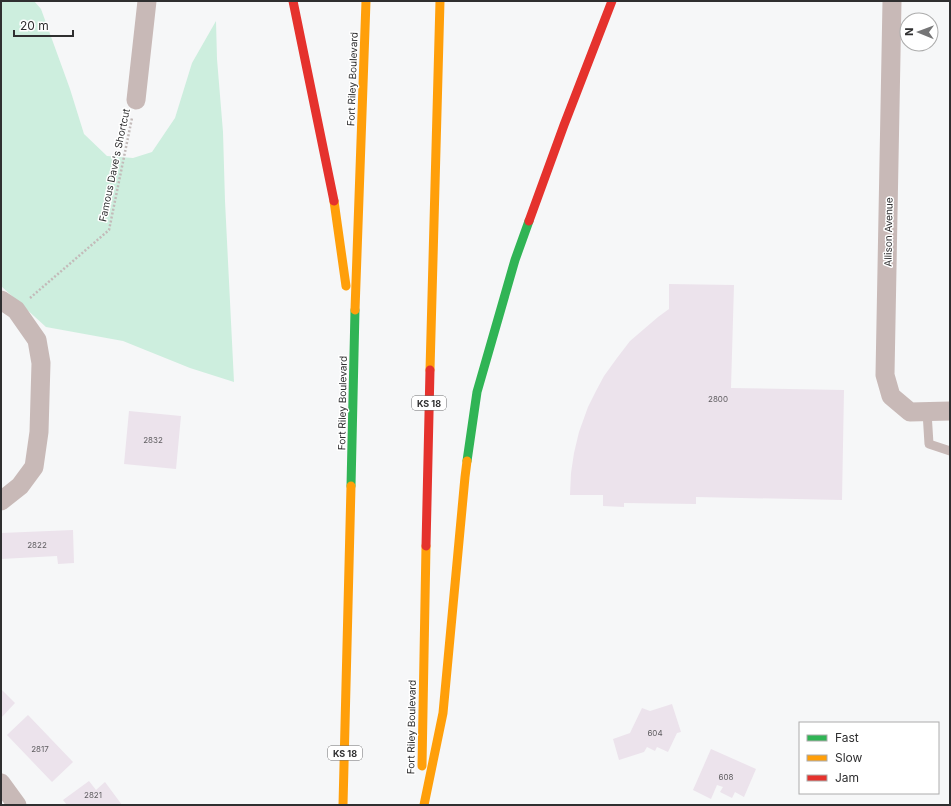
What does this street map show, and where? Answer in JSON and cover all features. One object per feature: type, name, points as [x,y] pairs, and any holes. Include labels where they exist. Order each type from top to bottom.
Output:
[{"type":"highway","points":[[293,1],[333,194],[354,341]]},
{"type":"highway","name":"Fort Riley Boulevard","points":[[343,805],[354,341],[366,1]]},
{"type":"highway","name":"Fort Riley Boulevard","points":[[422,805],[432,272],[440,1]]},
{"type":"highway","points":[[422,805],[442,713],[465,477],[477,392],[515,260],[564,125],[612,1]]},
{"type":"street","points":[[136,100],[147,1]]},
{"type":"street","name":"Allison Avenue","points":[[892,1],[885,375],[891,396],[910,412],[950,412]]},
{"type":"street","points":[[1,501],[20,486],[34,467],[39,432],[41,363],[37,340],[8,305]]},
{"type":"street","points":[[1,783],[17,805]]},
{"type":"lane","points":[[927,412],[929,444],[950,451]]},
{"type":"path","name":"Famous Dave's Shortcut","points":[[8,305],[109,230],[136,100]]},
{"type":"green space","points":[[1,1],[34,1],[41,9],[70,89],[84,134],[107,156],[133,158],[152,152],[175,118],[192,63],[216,21],[217,59],[223,132],[234,382],[190,368],[123,341],[46,327],[1,286]]},
{"type":"building","points":[[669,284],[734,285],[731,388],[844,390],[842,500],[696,497],[696,504],[624,503],[624,507],[603,506],[603,495],[570,495],[574,453],[579,432],[588,407],[604,376],[630,341],[669,309]]},
{"type":"building","points":[[129,411],[181,416],[176,469],[124,464]]},
{"type":"building","points":[[73,530],[74,563],[58,564],[57,556],[1,559],[1,533]]},
{"type":"building","points":[[1,689],[15,703],[1,718]]},
{"type":"building","points":[[672,704],[681,732],[677,733],[668,752],[657,747],[655,751],[647,747],[644,752],[619,760],[613,739],[630,733],[642,708],[650,711]]},
{"type":"building","points":[[28,715],[73,762],[52,782],[7,735]]},
{"type":"building","points":[[711,749],[756,769],[744,797],[735,792],[732,798],[720,792],[723,787],[717,785],[711,799],[693,790]]},
{"type":"building","points":[[89,781],[96,790],[105,782],[122,805],[67,805],[63,800]]},
{"type":"traffic: fast","points":[[467,461],[477,392],[515,260],[529,221]]},
{"type":"traffic: fast","points":[[351,486],[355,310]]},
{"type":"traffic: slow","points":[[355,310],[366,1]]},
{"type":"traffic: slow","points":[[430,370],[440,1]]},
{"type":"traffic: slow","points":[[334,201],[346,286]]},
{"type":"traffic: slow","points":[[424,805],[443,713],[467,461]]},
{"type":"traffic: slow","points":[[343,805],[351,486]]},
{"type":"traffic: slow","points":[[422,766],[426,546]]},
{"type":"traffic: jam","points":[[293,1],[334,201]]},
{"type":"traffic: jam","points":[[529,221],[612,1]]},
{"type":"traffic: jam","points":[[426,546],[430,370]]}]
